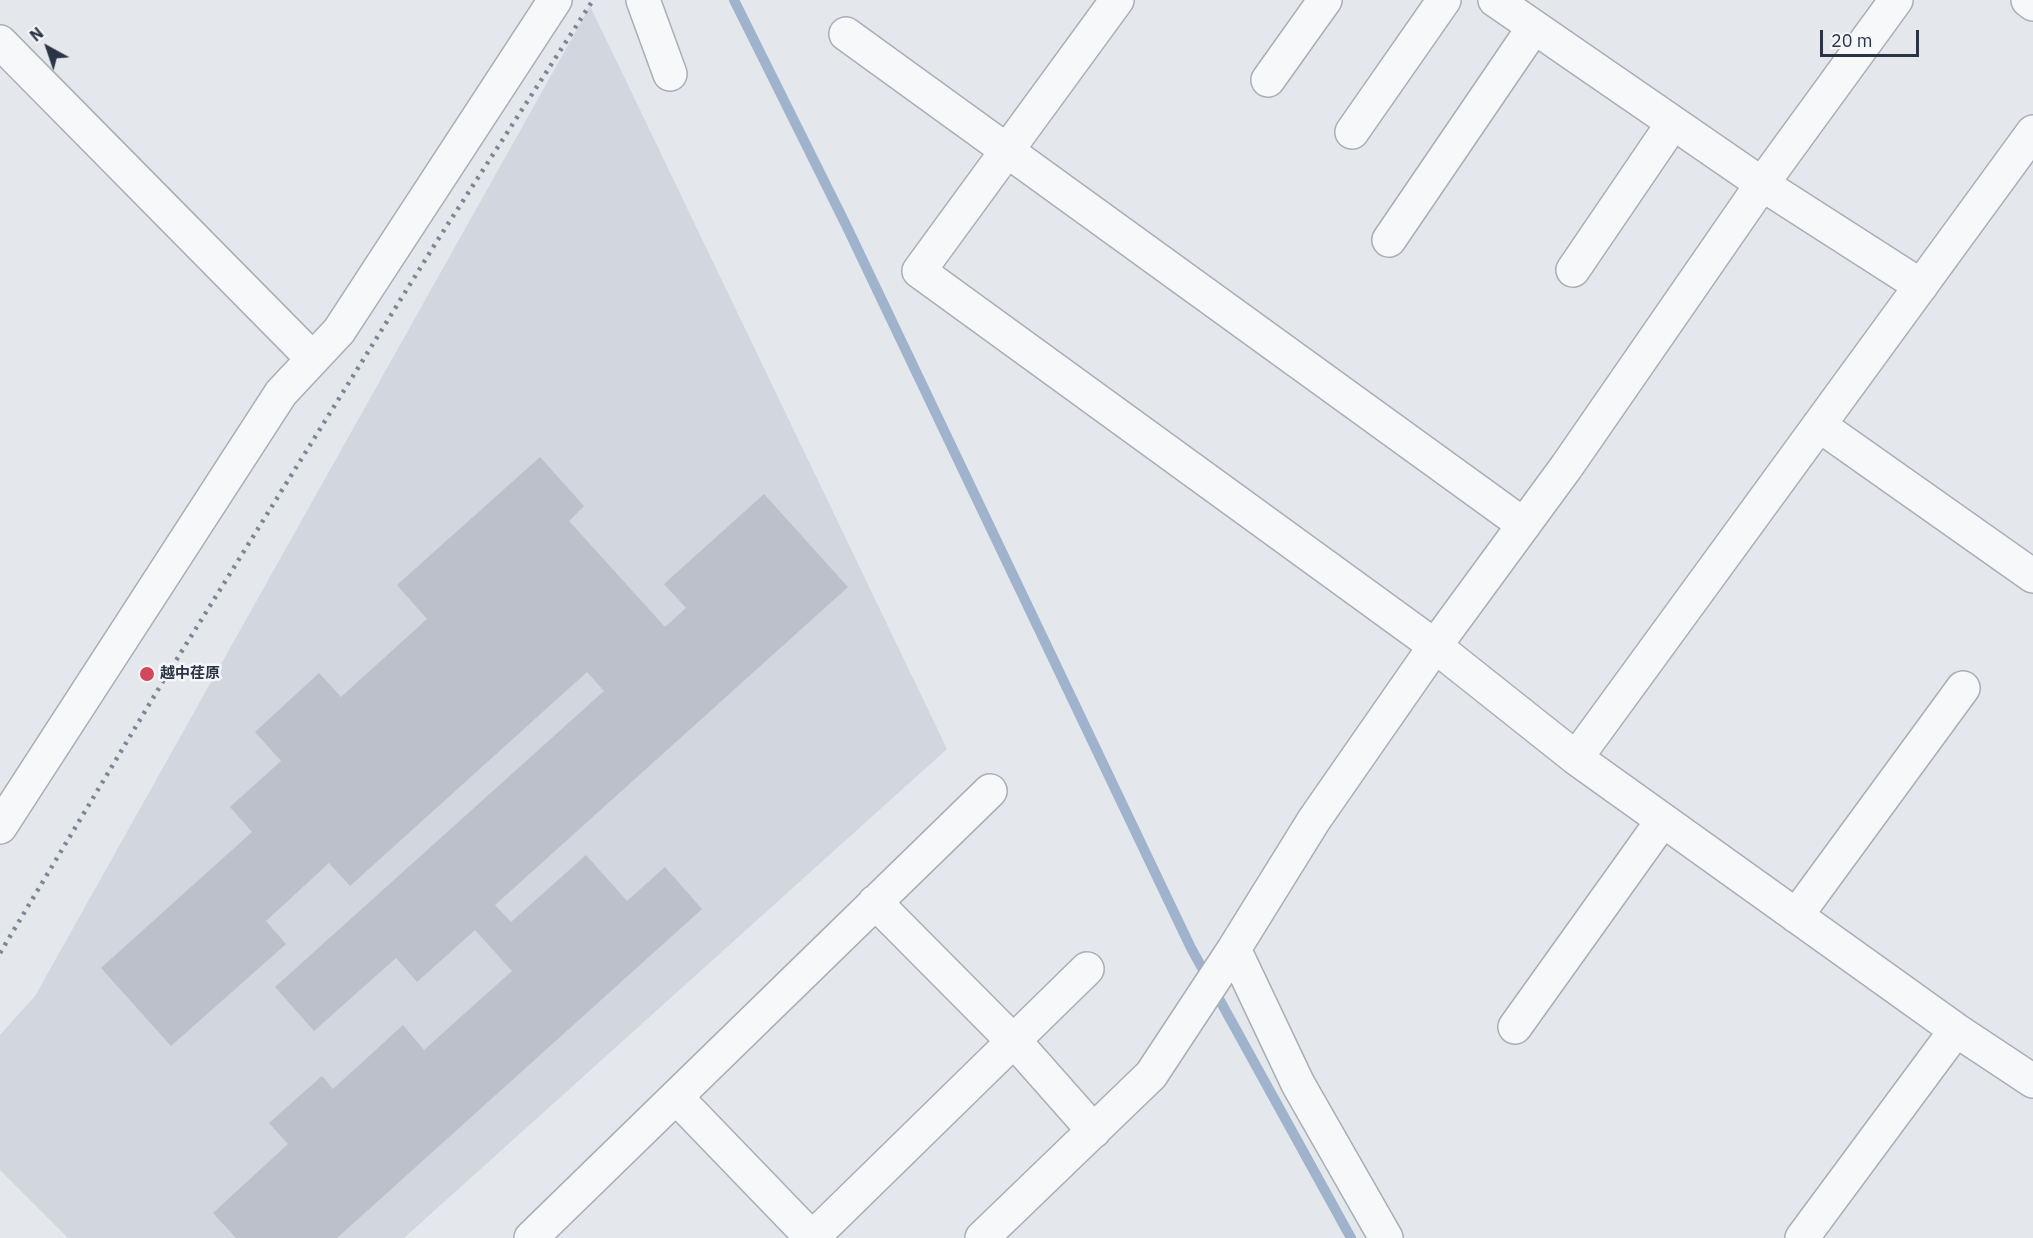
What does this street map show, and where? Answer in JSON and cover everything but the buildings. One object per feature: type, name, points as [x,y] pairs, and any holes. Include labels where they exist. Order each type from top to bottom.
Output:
[{"type":"street","points":[[0,827],[282,393],[339,331],[555,0]]},
{"type":"street","points":[[643,0],[670,74]]},
{"type":"street","points":[[1117,0],[919,271],[1435,646],[1576,758],[1956,1030],[2033,1081]]},
{"type":"street","points":[[1268,80],[1325,0]]},
{"type":"street","points":[[1352,132],[1444,0]]},
{"type":"street","points":[[1495,0],[1761,184],[1921,286]]},
{"type":"street","points":[[982,1238],[1151,1075],[1234,949],[1314,820],[1435,646],[1567,466],[1761,184],[1896,0]]},
{"type":"street","points":[[2028,0],[2033,4]]},
{"type":"street","points":[[1389,240],[1534,27]]},
{"type":"street","points":[[846,34],[1524,525]]},
{"type":"street","points":[[0,42],[313,359]]},
{"type":"street","points":[[1573,270],[1673,123]]},
{"type":"street","points":[[1576,758],[2033,132]]},
{"type":"street","points":[[1819,425],[2033,576]]},
{"type":"street","points":[[1796,916],[1963,688]]},
{"type":"street","points":[[531,1238],[990,791]]},
{"type":"street","points":[[1515,1027],[1663,820]]},
{"type":"street","points":[[875,902],[1014,1041],[1094,1131]]},
{"type":"street","points":[[1234,949],[1298,1083],[1386,1238]]},
{"type":"street","points":[[676,1097],[812,1238],[1087,969]]},
{"type":"street","points":[[1802,1238],[1956,1030]]},
{"type":"shaded area","points":[[590,6],[947,749],[404,1238],[68,1238],[0,1170],[0,1035],[35,996]]},
{"type":"waterway","points":[[734,0],[846,225],[1191,948],[1351,1238]]},
{"type":"railway","points":[[0,953],[162,683],[437,241],[593,0]]},
{"type":"place","name":"越中荏原","points":[[147,674]]}]
